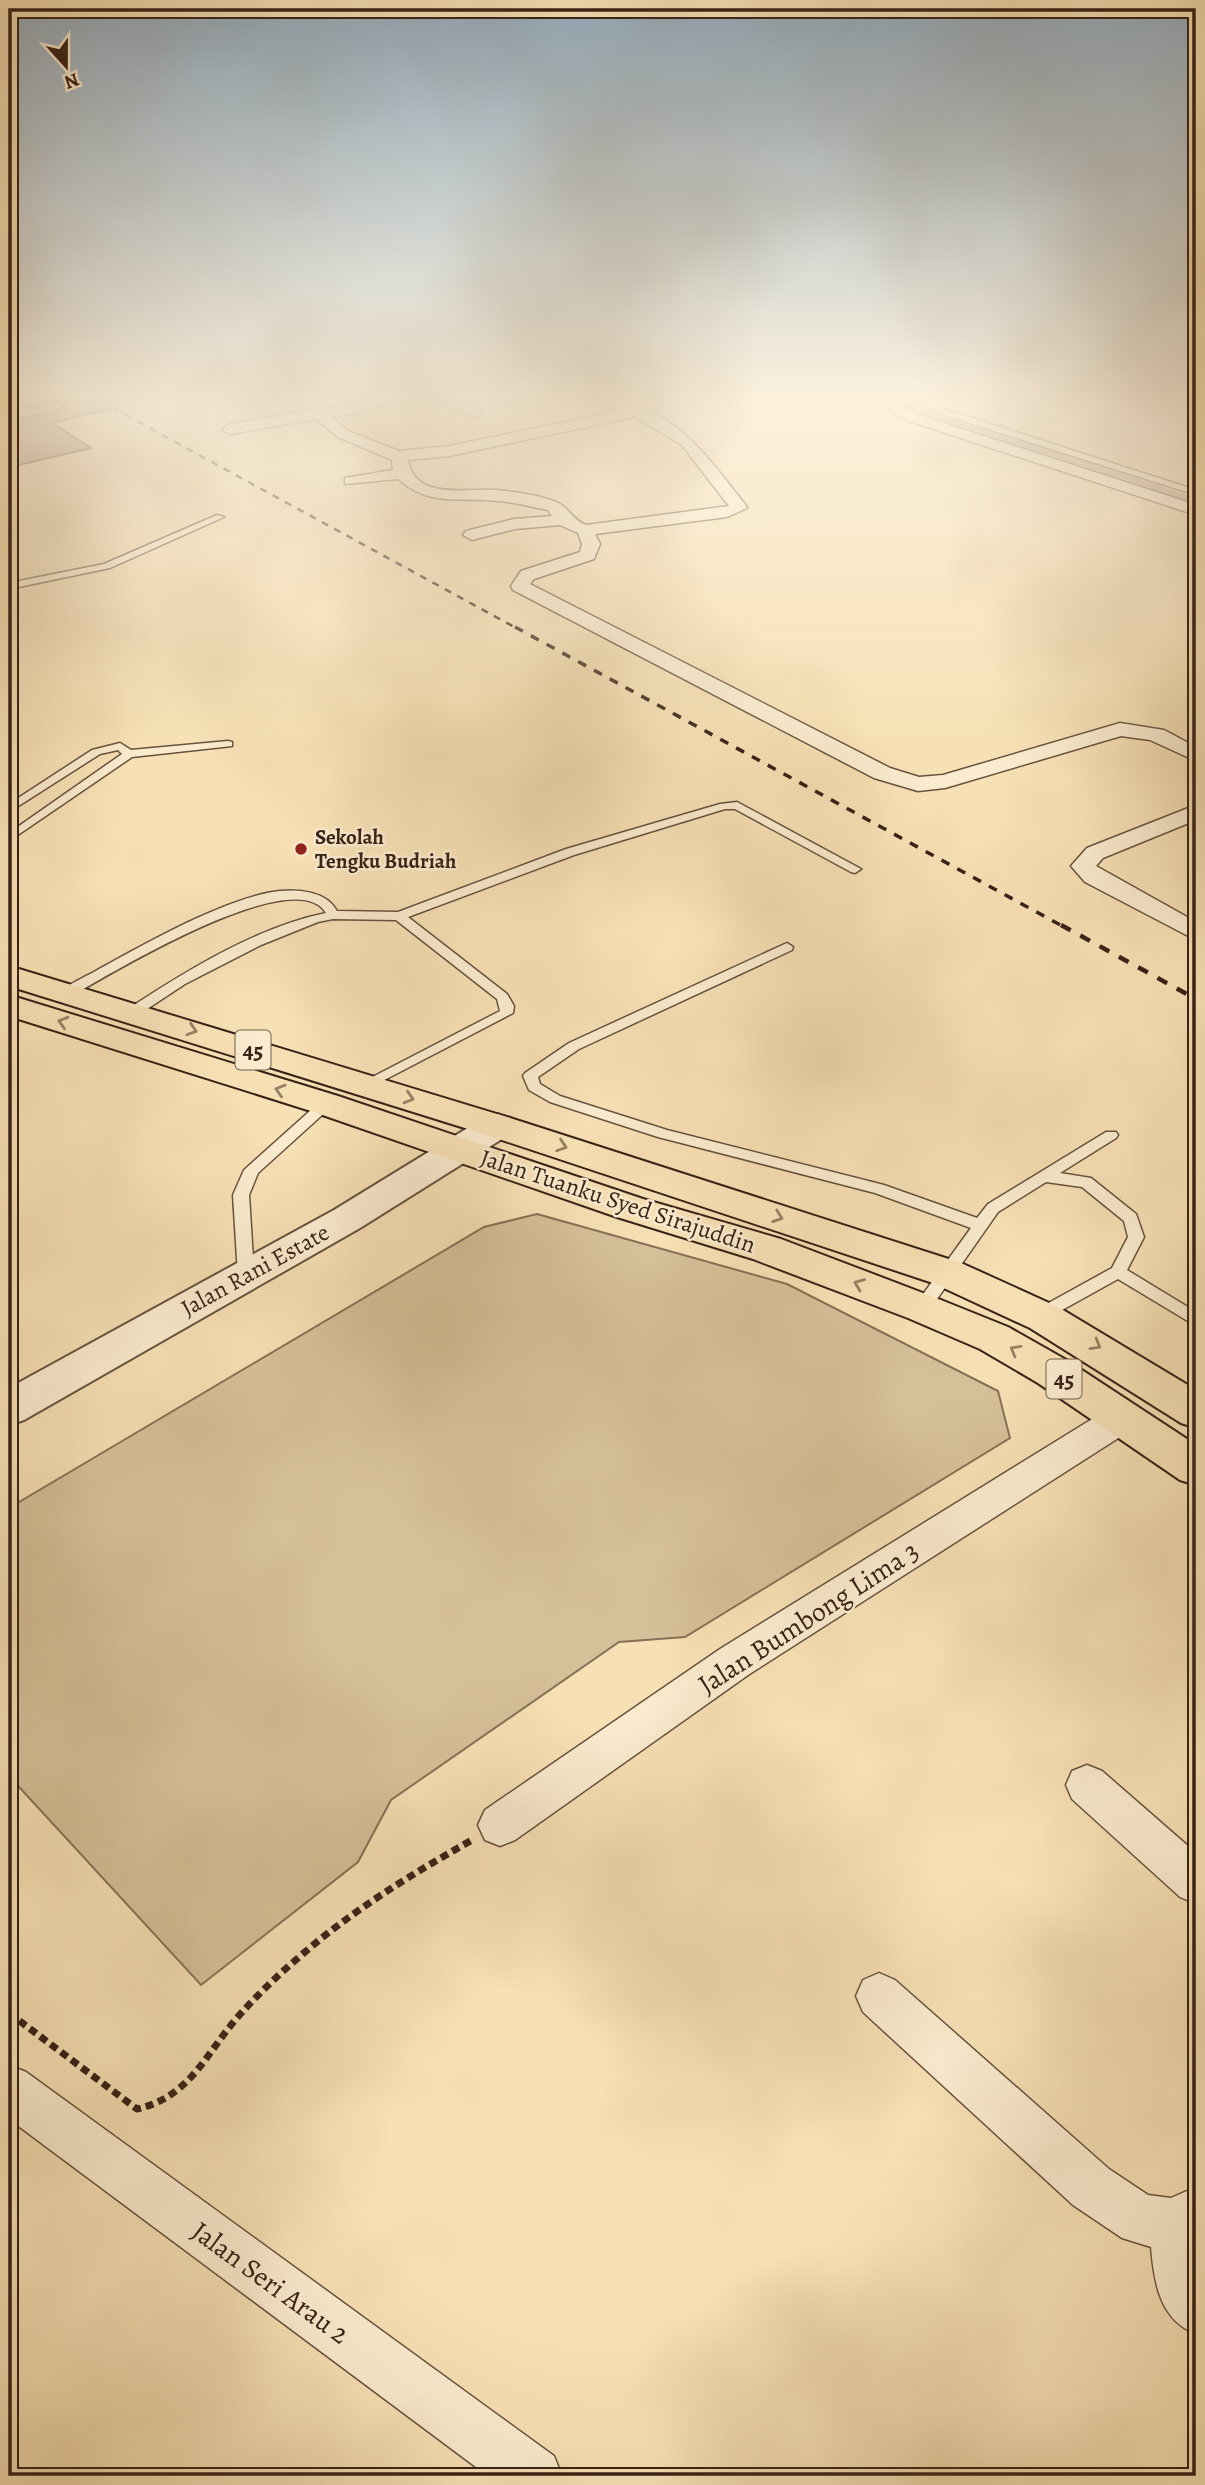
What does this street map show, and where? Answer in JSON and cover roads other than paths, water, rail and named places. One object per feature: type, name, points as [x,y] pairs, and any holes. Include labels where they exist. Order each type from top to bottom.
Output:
[{"type":"highway","name":"Jalan Tuanku Syed Sirajuddin","points":[[9,976],[497,1126],[999,1292],[1103,1349],[1196,1411]]},
{"type":"highway","name":"Jalan Tuanku Syed Sirajuddin","points":[[9,1005],[326,1104],[630,1208],[767,1249],[922,1308],[994,1338],[1196,1467]]},
{"type":"street","points":[[561,516],[569,526],[585,530],[696,516]]},
{"type":"street","points":[[472,535],[514,524],[564,520]]},
{"type":"street","points":[[585,530],[591,544],[588,555],[527,575],[520,586],[882,773],[918,784],[945,781],[1120,729],[1156,735],[1196,755]]},
{"type":"street","points":[[1196,812],[1095,853],[1083,866],[1094,877],[1196,932]]},
{"type":"street","name":"Jalan Rani Estate","points":[[9,1408],[246,1275],[461,1150],[497,1126]]},
{"type":"street","name":"Jalan Bumbong Lima 3","points":[[500,1825],[734,1662],[1122,1418]]},
{"type":"street","points":[[1087,1785],[1196,1882]]},
{"type":"street","points":[[879,1996],[1091,2188],[1140,2220],[1186,2218],[1184,2285],[1191,2303],[1196,2308]]},
{"type":"street","name":"Jalan Seri Arau 2","points":[[9,2089],[534,2476]]},
{"type":"lane","points":[[9,586],[107,566],[220,517]]},
{"type":"lane","points":[[9,838],[129,754],[228,744]]},
{"type":"lane","points":[[9,809],[96,752],[120,746],[129,754]]},
{"type":"lane","points":[[133,1012],[180,981],[256,942],[332,915],[399,915],[570,852],[724,806],[737,805],[855,869]]},
{"type":"lane","points":[[65,993],[125,959],[261,899],[296,893],[328,906],[332,915]]},
{"type":"lane","points":[[364,1085],[506,1013],[507,1006],[502,997],[399,915]]},
{"type":"lane","points":[[788,947],[574,1046],[530,1076],[534,1087],[555,1099],[663,1134],[879,1189],[980,1225]]},
{"type":"lane","points":[[246,1275],[241,1195],[251,1170],[326,1104]]},
{"type":"lane","points":[[922,1308],[980,1225],[1002,1201],[1111,1135]]},
{"type":"lane","points":[[1040,1315],[1118,1272],[1136,1237],[1131,1218],[1086,1182],[1041,1176]]},
{"type":"lane","points":[[1118,1272],[1196,1320]]},
{"type":"railway","points":[[311,516],[518,629]]},
{"type":"railway","points":[[515,627],[1064,927]]},
{"type":"railway","points":[[1061,925],[1196,999]]},
{"type":"place","name":"Sekolah Tengku Budriah","points":[[301,849]]}]
